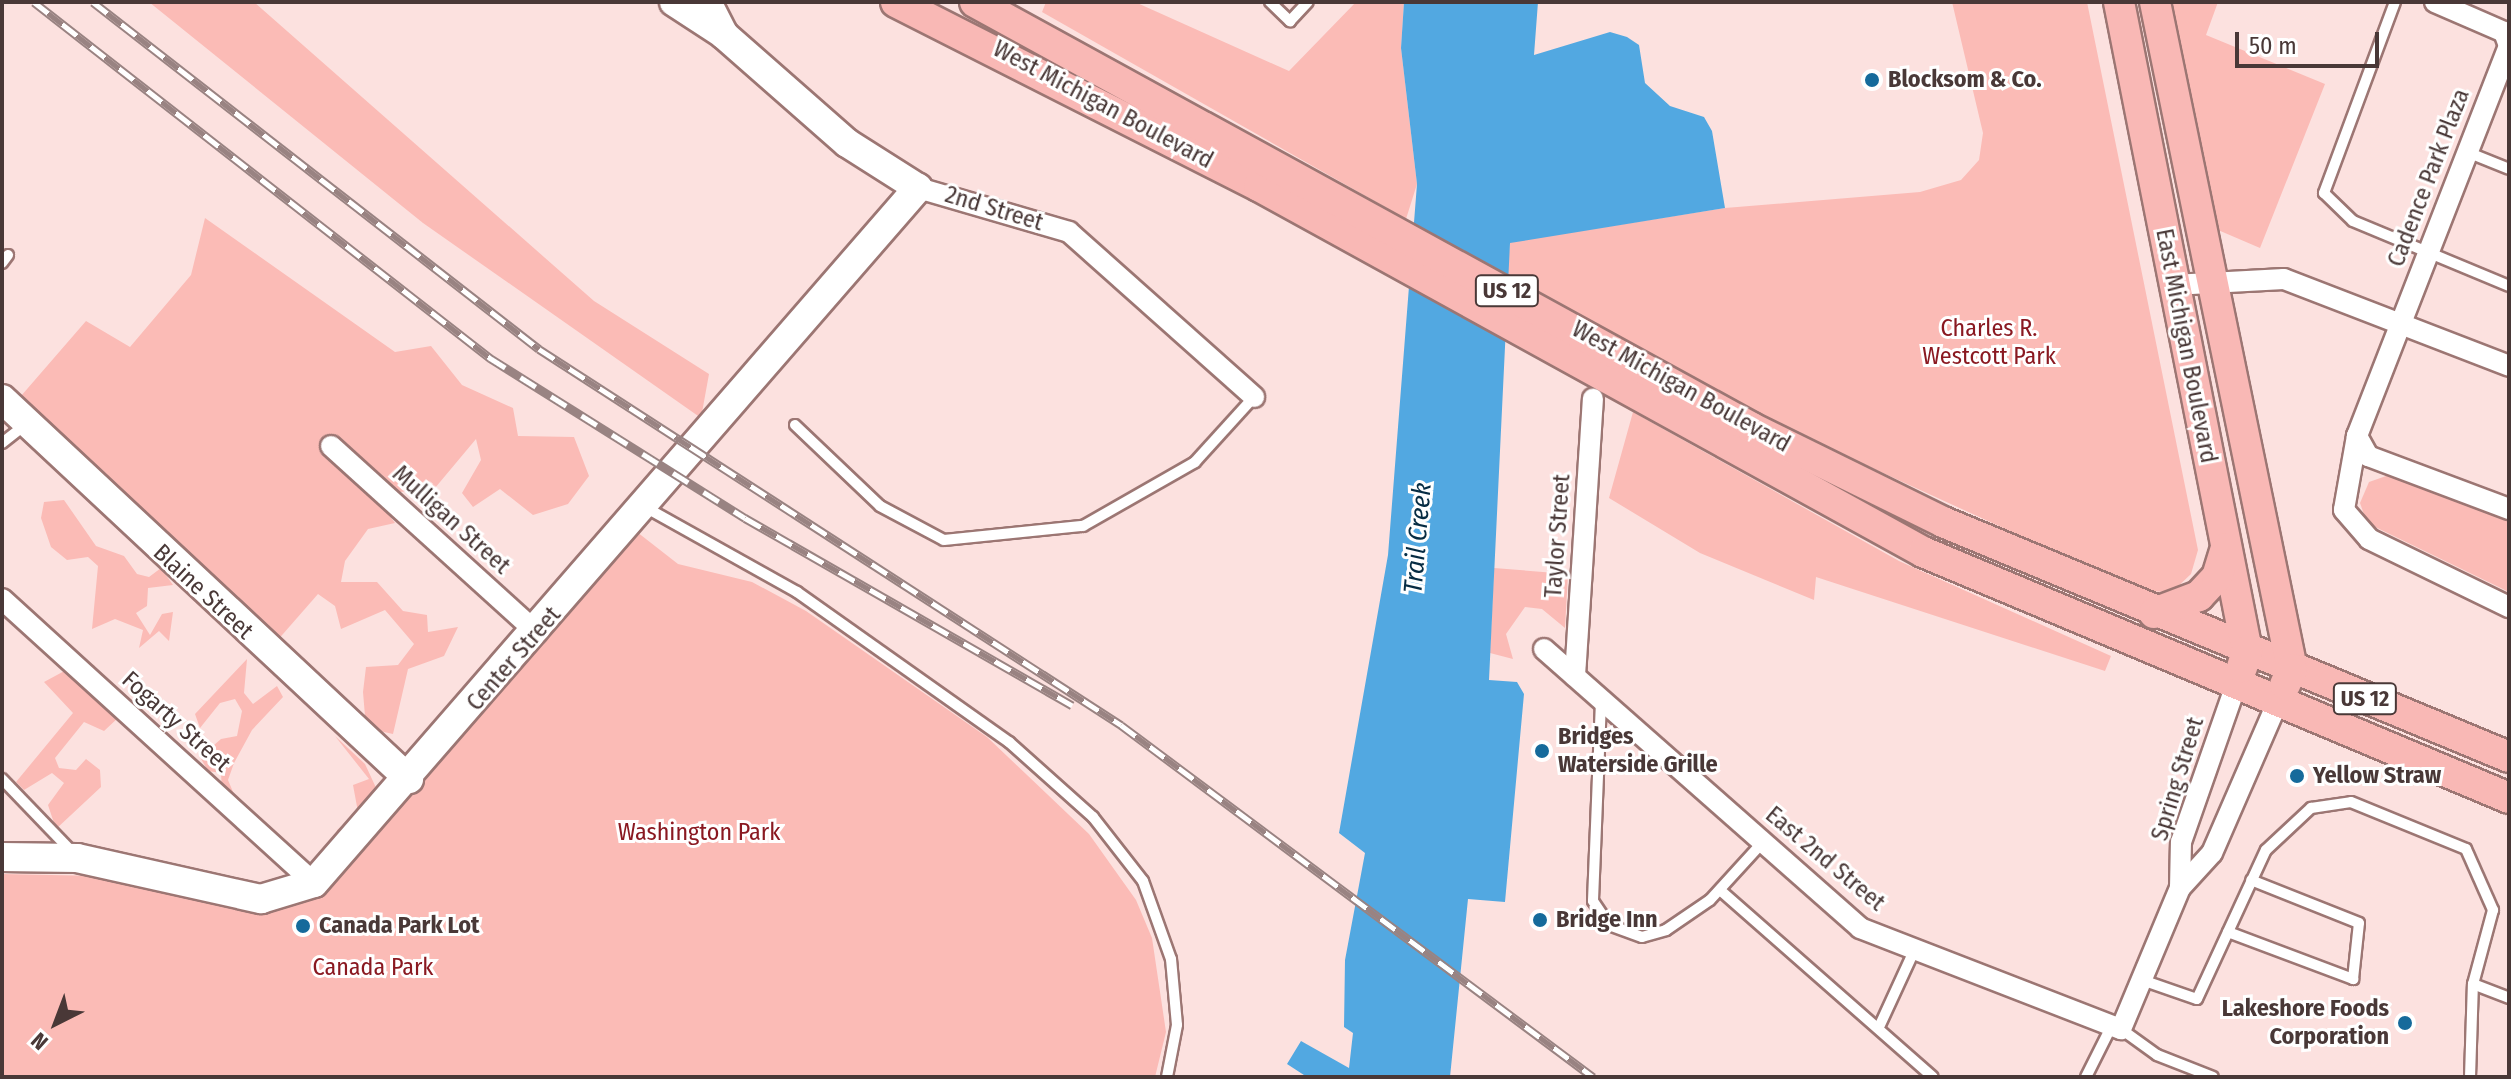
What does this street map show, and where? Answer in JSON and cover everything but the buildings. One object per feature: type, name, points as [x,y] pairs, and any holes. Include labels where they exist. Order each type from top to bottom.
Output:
[{"type":"main road","name":"West Michigan Boulevard","points":[[896,2],[1259,186],[1751,443],[2292,669]]},
{"type":"main road","name":"West Michigan Boulevard","points":[[975,2],[1262,154],[1751,443],[1923,552],[2235,688]]},
{"type":"main road","name":"East Michigan Boulevard","points":[[2119,2],[2247,651],[2235,688]]},
{"type":"main road","name":"East Michigan Boulevard","points":[[2155,2],[2292,669]]},
{"type":"main road","points":[[2154,613],[2199,596],[2217,577],[2226,548]]},
{"type":"main road","points":[[2276,706],[2292,669]]},
{"type":"main road","name":"US 12","points":[[2292,669],[2509,757]]},
{"type":"main road","name":"US 12","points":[[2235,688],[2509,798]]},
{"type":"street","points":[[674,2],[724,35],[729,2]]},
{"type":"street","name":"2nd Street","points":[[707,2],[724,35],[847,143],[918,188],[1069,232],[1254,397]]},
{"type":"street","name":"Cadence Park Plaza","points":[[2435,2],[2504,32],[2509,46],[2357,436],[2344,510],[2353,529],[2509,607]]},
{"type":"street","name":"Center Street","points":[[314,883],[537,633],[918,188]]},
{"type":"street","points":[[2173,285],[2210,278],[2284,279],[2509,366]]},
{"type":"street","name":"Blaine Street","points":[[2,399],[409,779]]},
{"type":"street","name":"Taylor Street","points":[[1575,676],[1593,399]]},
{"type":"street","points":[[2357,436],[2368,456],[2509,509]]},
{"type":"street","name":"Mulligan Street","points":[[331,446],[537,633]]},
{"type":"street","name":"Fogarty Street","points":[[2,599],[314,883]]},
{"type":"street","name":"East 2nd Street","points":[[1544,649],[1860,928],[2117,1027]]},
{"type":"street","name":"Spring Street","points":[[2180,888],[2181,842],[2235,688]]},
{"type":"street","name":"Spring Street","points":[[2117,1027],[2142,980],[2180,888],[2212,853],[2276,706]]},
{"type":"street","points":[[2,857],[77,858],[261,899],[314,883]]},
{"type":"lane","points":[[1270,2],[1290,21],[1308,2]]},
{"type":"lane","points":[[2395,2],[2324,193],[2353,221],[2427,255],[2509,286]]},
{"type":"lane","points":[[2467,152],[2509,169]]},
{"type":"lane","points":[[795,425],[880,506],[944,540],[1083,526],[1195,462],[1254,397]]},
{"type":"lane","points":[[2,443],[27,423]]},
{"type":"lane","points":[[645,507],[797,592],[1009,742],[1093,817],[1143,881],[1171,959],[1177,1025],[1167,1077]]},
{"type":"lane","points":[[1601,699],[1598,914],[1642,937],[1686,919],[1720,890],[1763,842]]},
{"type":"lane","points":[[2,779],[77,858]]},
{"type":"lane","points":[[2142,980],[2197,999],[2251,880],[2280,832],[2328,801],[2351,802],[2466,849],[2493,910],[2473,984],[2470,1077]]},
{"type":"lane","points":[[2228,932],[2353,979],[2359,923],[2251,880]]},
{"type":"lane","points":[[1720,890],[1880,1025],[1933,1077]]},
{"type":"lane","points":[[1880,1025],[1915,949]]},
{"type":"lane","points":[[2473,984],[2509,998]]},
{"type":"lane","points":[[2086,1077],[2117,1027],[2157,1055],[2213,1077]]},
{"type":"green space","points":[[149,2],[254,2],[594,301],[709,374],[701,418],[423,223]]},
{"type":"green space","points":[[1046,2],[1135,2],[1289,71],[1356,2],[1404,2],[1401,48],[1417,184],[1406,219],[1042,12]]},
{"type":"green space","name":"Charles R. Westcott Park","points":[[1952,2],[2087,2],[2198,550],[2191,574],[2172,592],[2141,591],[1800,435],[1507,275],[1510,242],[1725,208],[1920,192],[1961,180],[1979,160],[1983,133]]},
{"type":"green space","points":[[2169,2],[2218,2],[2206,35],[2325,84],[2260,248],[2218,230],[2210,217]]},
{"type":"green space","points":[[205,218],[395,352],[431,346],[462,385],[513,408],[518,436],[574,437],[589,476],[568,504],[533,515],[500,489],[473,507],[462,493],[481,460],[476,439],[435,488],[374,495],[395,523],[368,529],[345,561],[341,582],[377,582],[403,611],[427,615],[428,632],[458,627],[444,656],[408,669],[393,734],[366,728],[363,692],[366,667],[398,665],[414,644],[385,610],[341,629],[335,606],[318,594],[276,642],[54,463],[21,396],[86,321],[130,347],[191,275]]},
{"type":"green space","points":[[1633,412],[1899,561],[2111,656],[2105,671],[1816,577],[1814,600],[1700,553],[1609,498]]},
{"type":"green space","points":[[2389,475],[2509,520],[2509,592],[2367,523],[2360,503],[2369,482]]},
{"type":"green space","points":[[64,500],[96,546],[124,556],[137,574],[149,577],[161,568],[173,585],[148,588],[147,606],[136,613],[150,635],[162,614],[173,612],[169,641],[159,631],[139,648],[143,630],[115,619],[92,629],[98,566],[88,557],[67,560],[51,547],[41,518],[44,502]]},
{"type":"green space","name":"Washington Park","points":[[637,532],[678,564],[752,582],[806,611],[987,737],[1089,834],[1136,900],[1152,938],[1166,1032],[1155,1077],[2,1077],[2,874],[99,876],[274,911],[315,898]]},
{"type":"green space","points":[[1494,568],[1568,574],[1565,628],[1542,609],[1525,607],[1506,634],[1513,659],[1490,653]]},
{"type":"green space","points":[[247,659],[244,693],[253,704],[277,686],[283,697],[252,730],[234,763],[228,780],[236,799],[222,792],[221,773],[208,771],[200,757],[221,739],[237,736],[242,711],[235,699],[220,703],[200,728],[195,714]]},
{"type":"green space","points":[[81,662],[94,665],[119,717],[104,731],[84,722],[55,758],[59,768],[76,770],[86,759],[100,770],[101,787],[56,829],[48,805],[64,783],[52,773],[24,790],[16,782],[73,713],[44,682]]},
{"type":"green space","points":[[335,736],[365,764],[378,792],[334,845],[337,830],[358,812],[353,785],[369,779]]},
{"type":"water","name":"Trail Creek","points":[[1404,2],[1538,2],[1534,55],[1610,32],[1627,37],[1639,45],[1645,83],[1670,106],[1704,117],[1712,131],[1725,208],[1510,243],[1489,680],[1517,682],[1524,694],[1505,902],[1468,899],[1450,1077],[1307,1077],[1287,1064],[1301,1041],[1349,1068],[1353,1033],[1344,1027],[1345,960],[1365,853],[1339,833],[1388,555],[1417,184],[1401,48]]},
{"type":"railway","points":[[34,2],[490,358],[745,518],[1072,705]]},
{"type":"railway","points":[[93,2],[539,349],[1121,725],[1593,1077]]},
{"type":"place","name":"Blocksom & Co.","points":[[1872,80]]},
{"type":"place","name":"Bridges Waterside Grille","points":[[1542,751]]},
{"type":"place","name":"Yellow Straw","points":[[2297,776]]},
{"type":"place","name":"Bridge Inn","points":[[1540,920]]},
{"type":"place","name":"Canada Park Lot","points":[[303,926]]},
{"type":"place","name":"Lakeshore Foods Corporation","points":[[2405,1023]]},
{"type":"park label","name":"Canada Park","points":[[373,968]]}]
